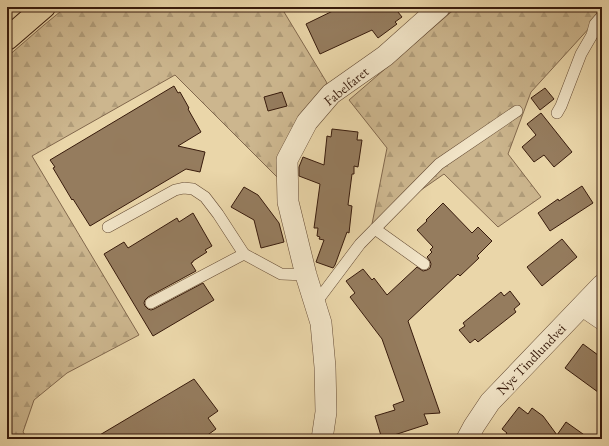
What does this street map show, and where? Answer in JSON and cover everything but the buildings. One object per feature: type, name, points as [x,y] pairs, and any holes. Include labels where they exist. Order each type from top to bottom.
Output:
[{"type":"main road","points":[[7,39],[44,7]]},
{"type":"street","name":"Fabelfaret","points":[[322,439],[326,412],[325,367],[321,323],[306,276],[288,202],[287,160],[307,122],[331,94],[385,56],[440,7]]},
{"type":"street","name":"Nye Tindlundvei","points":[[467,439],[490,402],[602,285]]},
{"type":"street","points":[[583,306],[602,319]]},
{"type":"lane","points":[[557,113],[581,54],[592,35],[595,24],[602,16]]},
{"type":"lane","points":[[315,304],[360,244],[439,164],[517,111]]},
{"type":"lane","points":[[108,227],[175,190],[184,188],[193,190],[205,197],[244,254],[281,274],[306,276]]},
{"type":"lane","points":[[375,229],[424,264]]},
{"type":"lane","points":[[151,303],[244,254]]},
{"type":"green space","points":[[66,7],[281,7],[327,83],[294,130],[280,180],[175,75],[32,156],[139,335],[67,373],[34,400],[23,432],[28,439],[7,439],[7,57]]},
{"type":"green space","points":[[457,7],[602,7],[602,14],[531,92],[508,154],[541,197],[498,227],[444,174],[372,224],[387,148],[349,100]]}]
